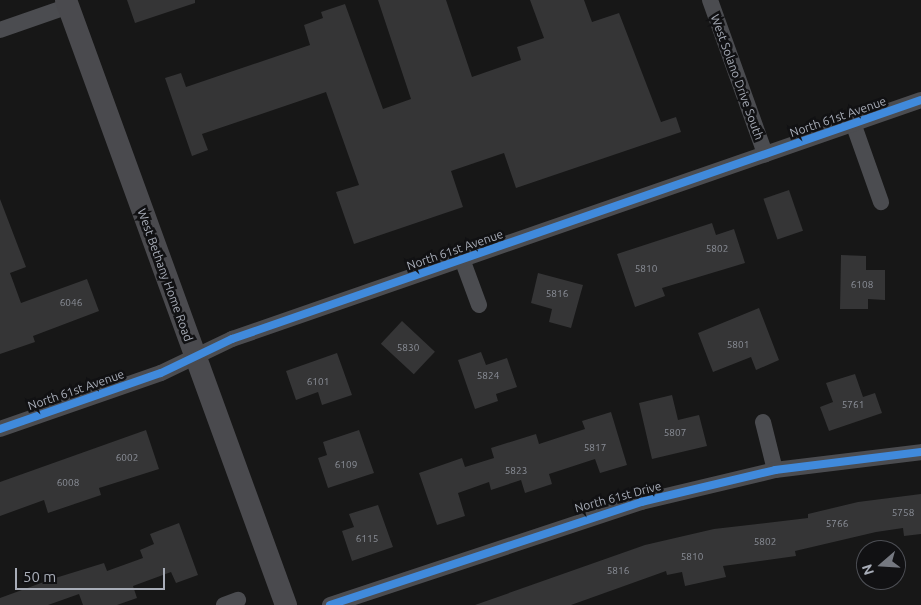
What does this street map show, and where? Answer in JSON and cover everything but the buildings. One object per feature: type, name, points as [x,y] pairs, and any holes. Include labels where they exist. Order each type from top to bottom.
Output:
[{"type":"main road","name":"West Bethany Home Road","points":[[67,3],[286,605]]},
{"type":"street","name":"West Solano Drive South","points":[[710,0],[765,154]]},
{"type":"street","points":[[0,30],[67,3]]},
{"type":"street","name":"North 61st Avenue","points":[[0,429],[195,359],[232,339],[921,100]]},
{"type":"street","points":[[853,123],[880,202]]},
{"type":"street","points":[[462,259],[479,305]]},
{"type":"street","points":[[763,422],[774,470]]},
{"type":"street","name":"North 61st Drive","points":[[330,605],[572,521],[774,470],[921,452]]},
{"type":"cycle path","points":[[0,429],[161,373],[232,339],[921,100]]},
{"type":"cycle path","points":[[330,605],[641,502],[775,470],[921,452]]}]
